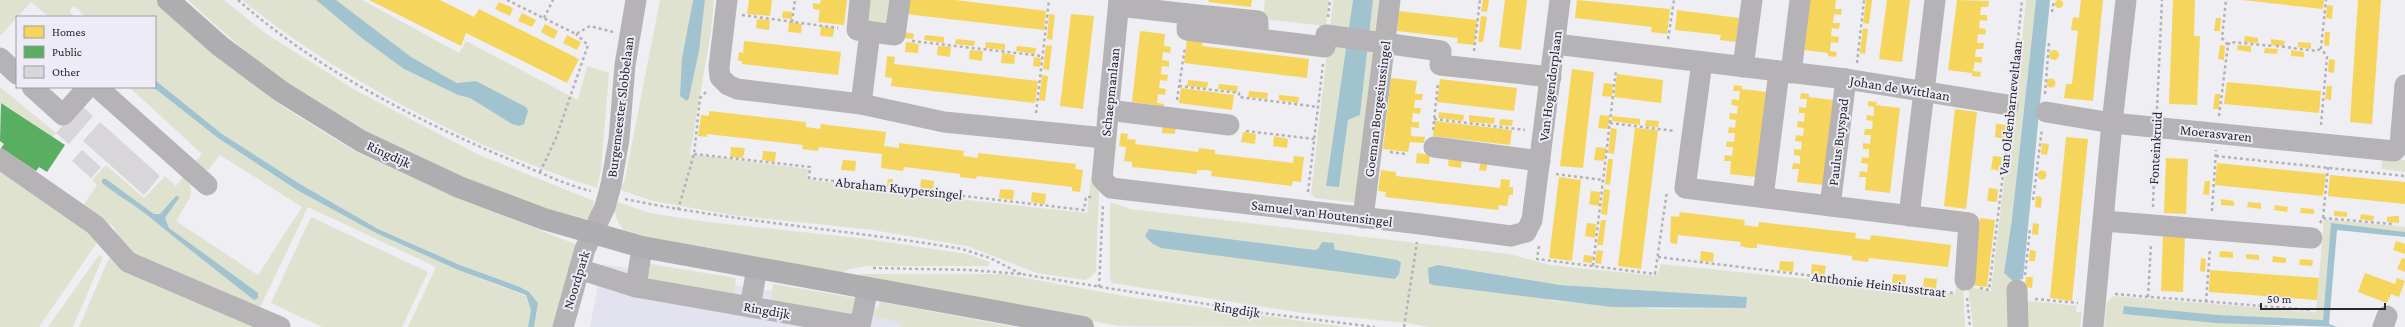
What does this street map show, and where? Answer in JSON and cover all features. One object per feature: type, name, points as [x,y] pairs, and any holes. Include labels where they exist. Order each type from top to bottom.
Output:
[{"type":"main road","name":"Ringdijk","points":[[168,0],[220,46],[282,92],[361,141],[459,187],[544,219],[592,235],[642,247],[757,268],[868,278],[1083,327]]},
{"type":"street","name":"Burgemeester Slobbelaan","points":[[592,235],[605,207],[611,185],[619,139],[629,36],[636,0]]},
{"type":"street","points":[[860,0],[864,31],[861,104]]},
{"type":"street","points":[[864,31],[895,35],[900,0]]},
{"type":"street","name":"Goeman Borgesiussingel","points":[[1363,218],[1390,0]]},
{"type":"street","name":"Van Hogendorplaan","points":[[1529,226],[1544,132],[1560,0]]},
{"type":"street","points":[[1744,67],[1752,0]]},
{"type":"street","points":[[1763,197],[1785,72],[1800,0]]},
{"type":"street","points":[[1909,216],[1935,0]]},
{"type":"street","points":[[2093,327],[2112,123],[2126,0]]},
{"type":"street","points":[[1119,3],[1188,22],[1258,21],[1258,38],[1385,43],[1441,58],[1551,78]]},
{"type":"street","name":"Schaepmanlaan","points":[[1104,191],[1102,179],[1105,138],[1119,3]]},
{"type":"street","points":[[726,6],[719,67],[720,77],[728,85],[737,89],[861,104],[944,122],[1105,138]]},
{"type":"street","name":"Johan de Wittlaan","points":[[1555,44],[1850,80],[2010,106]]},
{"type":"street","points":[[1441,58],[1473,55]]},
{"type":"street","points":[[0,58],[16,73]]},
{"type":"street","points":[[1685,188],[1702,62]]},
{"type":"street","name":"Paulus Buyspad","points":[[1830,206],[1850,80]]},
{"type":"street","name":"Moerasvaren","points":[[2046,112],[2112,123],[2394,151],[2400,144],[2405,85]]},
{"type":"street","points":[[33,88],[63,115],[87,88]]},
{"type":"street","points":[[98,88],[207,185]]},
{"type":"street","points":[[1108,110],[1229,125]]},
{"type":"street","points":[[1434,147],[1539,166]]},
{"type":"street","points":[[0,159],[95,225],[128,262],[280,327]]},
{"type":"street","name":"Samuel van Houtensingel","points":[[1104,191],[1111,188],[1511,236],[1529,226]]},
{"type":"street","name":"Anthonie Heinsiusstraat","points":[[1685,188],[1969,223],[1966,283]]},
{"type":"street","points":[[2104,221],[2312,238]]},
{"type":"street","name":"Noordpark","points":[[563,327],[579,269],[592,235]]},
{"type":"street","points":[[636,287],[642,247]]},
{"type":"street","points":[[750,307],[757,268]]},
{"type":"street","name":"Ringdijk","points":[[579,269],[636,287],[860,326],[868,278]]},
{"type":"street","points":[[2018,327],[2019,295]]},
{"type":"path","points":[[507,0],[576,34],[588,45],[556,138],[540,172]]},
{"type":"path","points":[[544,18],[553,0]]},
{"type":"path","points":[[792,22],[795,0]]},
{"type":"path","points":[[1034,131],[1049,0]]},
{"type":"path","points":[[1306,211],[1330,0]]},
{"type":"path","points":[[1473,55],[1480,0]]},
{"type":"path","points":[[1665,58],[1674,0]]},
{"type":"path","points":[[1850,80],[1864,0]]},
{"type":"path","name":"Van Oldenbarneveltlaan","points":[[1998,217],[2022,0]]},
{"type":"path","points":[[2052,12],[2054,0]]},
{"type":"path","name":"Fonteinkruid","points":[[2148,297],[2162,0]]},
{"type":"path","points":[[2312,238],[2323,218],[2328,167],[2325,144],[2327,56],[2321,48],[2326,0]]},
{"type":"path","points":[[726,6],[792,22],[864,31]]},
{"type":"path","points":[[1174,118],[1188,22]]},
{"type":"path","points":[[576,34],[590,26],[629,36]]},
{"type":"path","points":[[895,35],[898,39],[1042,56]]},
{"type":"path","points":[[2228,45],[2230,42],[2317,51],[2321,48]]},
{"type":"path","points":[[1593,266],[1618,52]]},
{"type":"path","points":[[1434,147],[1431,146],[1441,58]]},
{"type":"path","points":[[678,210],[694,154],[700,98],[720,77]]},
{"type":"path","points":[[1179,86],[1239,93],[1239,97],[1318,107]]},
{"type":"path","points":[[1434,119],[1544,132]]},
{"type":"path","points":[[1610,123],[1692,133]]},
{"type":"path","points":[[1229,125],[1229,128],[1314,139]]},
{"type":"path","name":"Abraham Kuypersingel","points":[[694,154],[810,168],[809,178],[1084,210],[1086,196],[1104,191]]},
{"type":"path","name":"Moerasvaren","points":[[2216,156],[2405,176]]},
{"type":"path","points":[[1539,166],[1603,180]]},
{"type":"path","points":[[1529,226],[1540,238],[1537,259],[1655,274],[1665,192],[1685,188]]},
{"type":"path","points":[[1099,287],[1104,191]]},
{"type":"path","name":"Anthonie Heinsiusstraat","points":[[1658,257],[1954,293],[1955,283],[1966,283],[1989,290],[1998,217]]},
{"type":"path","points":[[2323,218],[2392,224]]},
{"type":"path","points":[[1404,327],[1420,224]]},
{"type":"path","points":[[2030,229],[2019,295],[2096,299],[2148,297],[2312,310]]},
{"type":"path","name":"Ringdijk","points":[[868,278],[999,272],[1262,314],[1375,327]]},
{"type":"path","points":[[1966,283],[1970,327]]},
{"type":"shaded area","points":[[602,264],[999,327],[590,327]]},
{"type":"green space","points":[[0,0],[158,0],[221,59],[285,108],[353,150],[446,193],[575,244],[577,250],[558,327],[534,327],[538,303],[529,292],[520,287],[460,265],[378,229],[300,184],[222,134],[156,81],[156,16],[85,16],[74,6],[69,11],[74,16],[48,16],[31,2],[18,16],[16,16],[16,18],[0,36]]},
{"type":"green space","points":[[188,0],[224,0],[265,33],[355,90],[477,154],[594,201],[591,216],[587,219],[570,219],[492,189],[414,156],[364,132],[340,119],[294,89],[250,55]]},
{"type":"green space","points":[[242,0],[316,0],[363,39],[404,69],[458,95],[470,98],[512,124],[476,81],[457,83],[425,67],[377,34],[336,0],[362,0],[459,53],[466,41],[578,100],[587,66],[609,73],[601,169],[597,188],[504,154],[411,110],[366,85],[323,58],[281,30]]},
{"type":"green space","points":[[660,0],[693,0],[682,58],[689,98],[699,51],[705,0],[714,0],[711,31],[690,154],[808,169],[807,179],[886,191],[1087,213],[1091,178],[1099,188],[1096,271],[1091,277],[1085,280],[1037,273],[967,246],[873,230],[732,215],[653,201],[621,190],[625,179]]},
{"type":"green space","points":[[868,0],[893,0],[889,29],[865,27]]},
{"type":"green space","points":[[1265,0],[1329,0],[1326,26],[1263,19]]},
{"type":"green space","points":[[1333,0],[1353,0],[1326,186],[1339,187],[1348,120],[1360,115],[1373,0],[1387,0],[1359,203],[1315,198],[1311,194]]},
{"type":"green space","points":[[2026,0],[2036,0],[2012,219],[2004,273],[2013,281],[2014,327],[1973,327],[1968,287],[1991,291],[2012,113],[2016,104]]},
{"type":"green space","points":[[0,87],[56,133],[53,137],[0,102]]},
{"type":"green space","points":[[130,88],[154,88],[218,138],[297,190],[376,233],[458,270],[526,296],[531,310],[528,327],[408,327],[436,267],[308,207],[257,314],[128,259],[114,227],[82,207],[97,185],[92,180],[106,165],[144,198],[165,176],[176,186],[184,176],[190,182],[191,196],[176,221],[258,275],[302,207],[220,155],[208,170],[201,170],[194,163],[202,154]]},
{"type":"green space","points":[[2383,157],[2405,160],[2405,172],[2381,169]]},
{"type":"green space","points":[[0,170],[100,238],[39,327],[0,327]]},
{"type":"green space","points":[[617,202],[650,213],[707,222],[867,239],[967,254],[990,262],[988,266],[866,266],[850,269],[836,275],[626,233],[618,222],[615,211]]},
{"type":"green space","points":[[1110,202],[1130,209],[1509,254],[1551,265],[1657,276],[1661,264],[1955,294],[1957,283],[1963,284],[1965,327],[1428,327],[1408,323],[1303,313],[1112,283],[1110,279]],"holes":[[[1149,229],[1315,250],[1334,243],[1334,249],[1337,250],[1398,260],[1401,263],[1150,243],[1145,236]],[[1438,265],[1560,285],[1747,297],[1746,308],[1660,309],[1553,301]]]},
{"type":"green space","points":[[311,217],[428,272],[402,327],[322,327],[271,303]]},
{"type":"green space","points":[[2324,219],[2405,227],[2405,232],[2331,224],[2323,321],[2219,315],[2125,306],[2124,314],[2289,327],[2104,327],[2107,302],[2113,296],[2316,312]]},
{"type":"green space","points":[[99,255],[103,257],[73,327],[48,327]]},
{"type":"green space","points":[[109,258],[269,327],[79,327]]},
{"type":"green space","points":[[650,264],[736,278],[733,297],[648,283]]},
{"type":"green space","points":[[862,274],[1003,274],[1129,297],[1346,327],[1120,326],[858,279],[857,276]]},
{"type":"green space","points":[[773,284],[855,298],[852,314],[771,300]]},
{"type":"green space","points":[[2024,300],[2077,306],[2076,312],[2082,312],[2080,327],[2024,327]]},
{"type":"green space","points":[[880,302],[1015,327],[900,327],[901,323],[873,316]]},
{"type":"water","points":[[316,0],[336,0],[411,57],[457,83],[476,81],[526,107],[528,111],[524,124],[519,126],[512,124],[470,98],[458,95],[404,69],[363,39]]},
{"type":"water","points":[[693,0],[705,0],[699,51],[689,98],[687,101],[680,96],[682,58]]},
{"type":"water","points":[[1353,0],[1373,0],[1360,115],[1348,120],[1339,187],[1326,186]]},
{"type":"water","points":[[2036,0],[2050,0],[2023,279],[2013,281],[2004,273],[2012,219]]},
{"type":"water","points":[[156,81],[222,134],[300,184],[378,229],[460,265],[520,287],[529,292],[538,303],[534,327],[528,327],[531,310],[526,295],[458,270],[376,233],[297,190],[218,138],[154,88],[156,88]]},
{"type":"water","points":[[102,179],[106,179],[154,214],[160,214],[176,196],[178,196],[179,198],[165,218],[169,228],[258,293],[258,298],[254,300],[146,214],[102,183]]},
{"type":"water","points":[[2331,223],[2405,232],[2405,237],[2337,230],[2329,324],[2337,327],[2216,323],[2123,314],[2124,306],[2219,315],[2323,320]]},
{"type":"water","points":[[1149,229],[1315,250],[1318,249],[1322,242],[1334,243],[1334,249],[1337,250],[1398,260],[1401,263],[1399,274],[1395,279],[1161,248],[1148,240],[1145,236]]},
{"type":"water","points":[[1438,265],[1560,285],[1747,297],[1746,308],[1612,307],[1433,285],[1429,283],[1428,268]]},
{"type":"building: Homes","points":[[369,0],[440,0],[474,17],[479,9],[579,59],[567,83],[466,33],[461,46]]},
{"type":"building: Homes","points":[[749,0],[772,0],[770,16],[747,14]]},
{"type":"building: Homes","points":[[821,0],[847,0],[844,25],[818,22],[820,10],[813,9],[813,3],[820,4]]},
{"type":"building: Homes","points":[[907,0],[955,0],[1046,11],[1044,30],[906,14]]},
{"type":"building: Homes","points":[[1209,0],[1252,0],[1251,7],[1208,2]]},
{"type":"building: Homes","points":[[1483,0],[1489,0],[1487,12],[1481,11]]},
{"type":"building: Homes","points":[[1505,0],[1527,0],[1521,50],[1499,47]]},
{"type":"building: Homes","points":[[1577,0],[1670,9],[1667,34],[1651,32],[1652,27],[1575,18]]},
{"type":"building: Homes","points":[[1810,0],[1836,0],[1835,9],[1842,9],[1841,15],[1834,14],[1833,23],[1840,23],[1839,29],[1832,28],[1831,36],[1839,37],[1838,43],[1831,42],[1830,51],[1837,52],[1836,57],[1828,56],[1828,53],[1804,50]]},
{"type":"building: Homes","points":[[1866,0],[1872,0],[1869,24],[1863,23]]},
{"type":"building: Homes","points":[[1887,0],[1910,0],[1902,62],[1879,59]]},
{"type":"building: Homes","points":[[1957,0],[1989,1],[1988,7],[1981,7],[1980,15],[1987,15],[1987,21],[1980,20],[1979,28],[1986,29],[1985,35],[1978,34],[1977,43],[1984,43],[1983,49],[1976,49],[1975,57],[1982,57],[1982,63],[1975,62],[1973,71],[1981,72],[1980,77],[1972,76],[1972,73],[1948,70]]},
{"type":"building: Homes","points":[[2059,0],[2062,1],[2062,7],[2059,8],[2056,7],[2055,4],[2056,1]]},
{"type":"building: Homes","points":[[2081,0],[2103,0],[2093,101],[2064,98],[2066,84],[2072,84],[2078,31],[2071,30],[2073,17],[2079,18]]},
{"type":"building: Homes","points":[[2173,0],[2195,0],[2194,36],[2200,36],[2197,105],[2169,104]]},
{"type":"building: Homes","points":[[2242,0],[2324,0],[2323,9]]},
{"type":"building: Homes","points":[[2358,0],[2381,0],[2372,124],[2350,122]]},
{"type":"building: Homes","points":[[499,2],[513,8],[510,16],[495,9]]},
{"type":"building: Homes","points":[[2327,5],[2333,6],[2332,19],[2326,18]]},
{"type":"building: Homes","points":[[1677,10],[1739,18],[1736,42],[1720,40],[1721,35],[1675,30]]},
{"type":"building: Homes","points":[[783,11],[792,12],[792,19],[782,18]]},
{"type":"building: Homes","points":[[1399,11],[1477,20],[1474,45],[1457,43],[1458,38],[1397,31]]},
{"type":"building: Homes","points":[[522,13],[536,20],[532,27],[518,21]]},
{"type":"building: Homes","points":[[1049,14],[1055,15],[1052,40],[1047,39]]},
{"type":"building: Homes","points":[[1071,14],[1094,16],[1083,109],[1060,106]]},
{"type":"building: Homes","points":[[1481,16],[1487,17],[1483,42],[1478,42]]},
{"type":"building: Homes","points":[[2216,18],[2221,18],[2220,31],[2214,31]]},
{"type":"building: Homes","points":[[757,19],[770,20],[769,30],[756,28]]},
{"type":"building: Homes","points":[[789,22],[802,24],[801,33],[788,32]]},
{"type":"building: Homes","points":[[545,24],[558,31],[554,39],[541,32]]},
{"type":"building: Homes","points":[[821,26],[834,28],[833,37],[820,36]]},
{"type":"building: Homes","points":[[1863,28],[1868,29],[1865,54],[1860,53]]},
{"type":"building: Homes","points":[[1140,31],[1165,34],[1164,46],[1171,47],[1170,53],[1163,52],[1162,60],[1169,61],[1169,67],[1162,66],[1161,74],[1168,75],[1167,81],[1160,80],[1159,88],[1166,89],[1165,95],[1158,94],[1157,103],[1164,104],[1164,109],[1155,108],[1155,105],[1132,102]]},
{"type":"building: Homes","points":[[904,32],[914,34],[913,39],[903,38]]},
{"type":"building: Homes","points":[[2325,32],[2330,32],[2329,46],[2324,45]]},
{"type":"building: Homes","points":[[567,35],[581,42],[577,50],[563,43]]},
{"type":"building: Homes","points":[[925,35],[944,37],[944,43],[924,40]]},
{"type":"building: Homes","points":[[2245,36],[2258,38],[2258,43],[2244,42]]},
{"type":"building: Homes","points":[[956,39],[975,41],[974,46],[955,44]]},
{"type":"building: Homes","points":[[1187,39],[1203,41],[1202,46],[1309,59],[1307,78],[1184,63]]},
{"type":"building: Homes","points":[[2271,39],[2285,41],[2284,46],[2271,45]]},
{"type":"building: Homes","points":[[744,41],[841,52],[838,75],[742,64],[742,61],[738,61],[739,52],[743,53]]},
{"type":"building: Homes","points":[[906,42],[919,44],[918,53],[905,52]]},
{"type":"building: Homes","points":[[986,42],[1005,44],[1005,50],[985,48]]},
{"type":"building: Homes","points":[[2298,42],[2311,43],[2311,49],[2298,47]]},
{"type":"building: Homes","points":[[1046,45],[1052,46],[1049,70],[1043,69]]},
{"type":"building: Homes","points":[[2220,45],[2225,46],[2224,60],[2218,59]]},
{"type":"building: Homes","points":[[2238,45],[2251,46],[2251,52],[2237,50]]},
{"type":"building: Homes","points":[[938,46],[951,47],[950,57],[937,55]]},
{"type":"building: Homes","points":[[1017,46],[1036,48],[1035,54],[1016,51]]},
{"type":"building: Homes","points":[[2265,48],[2278,49],[2277,54],[2264,53]]},
{"type":"building: Homes","points":[[970,50],[983,51],[982,61],[969,59]]},
{"type":"building: Homes","points":[[2054,50],[2059,55],[2054,60],[2049,55]]},
{"type":"building: Homes","points":[[2291,50],[2304,52],[2304,57],[2291,56]]},
{"type":"building: Homes","points":[[1002,53],[1015,55],[1014,64],[1001,63]]},
{"type":"building: Homes","points":[[887,56],[895,57],[894,64],[1038,81],[1035,103],[891,86],[892,78],[885,77]]},
{"type":"building: Homes","points":[[1034,57],[1041,58],[1040,67],[1033,66]]},
{"type":"building: Homes","points":[[2329,59],[2335,60],[2334,73],[2328,72]]},
{"type":"building: Homes","points":[[1572,69],[1594,72],[1583,168],[1560,166]]},
{"type":"building: Homes","points":[[1617,74],[1663,80],[1661,103],[1614,97]]},
{"type":"building: Homes","points":[[1042,75],[1048,76],[1045,101],[1039,100]]},
{"type":"building: Homes","points":[[1391,78],[1417,81],[1415,94],[1423,94],[1422,100],[1415,100],[1414,108],[1421,108],[1420,114],[1413,113],[1412,122],[1419,122],[1419,128],[1411,127],[1411,136],[1425,137],[1424,143],[1410,142],[1408,152],[1383,149]]},
{"type":"building: Homes","points":[[2051,78],[2056,83],[2051,88],[2046,83]]},
{"type":"building: Homes","points":[[1440,79],[1517,88],[1514,111],[1437,102]]},
{"type":"building: Homes","points":[[1188,80],[1208,82],[1207,88],[1187,86]]},
{"type":"building: Homes","points":[[2227,82],[2321,91],[2319,113],[2224,104]]},
{"type":"building: Homes","points":[[1604,83],[1613,84],[1612,97],[1602,96]]},
{"type":"building: Homes","points":[[1219,84],[1238,86],[1237,92],[1218,89]]},
{"type":"building: Homes","points":[[1734,85],[1742,86],[1742,89],[1766,92],[1756,177],[1730,174],[1731,161],[1724,161],[1725,155],[1732,156],[1733,147],[1726,147],[1727,141],[1734,142],[1735,133],[1728,133],[1729,127],[1735,128],[1736,120],[1729,119],[1730,113],[1737,114],[1738,106],[1731,105],[1732,99],[1739,100],[1740,91],[1733,91]]},
{"type":"building: Homes","points":[[2327,86],[2332,86],[2331,100],[2325,99]]},
{"type":"building: Homes","points":[[1181,88],[1234,95],[1232,110],[1179,103]]},
{"type":"building: Homes","points":[[1249,91],[1268,93],[1267,99],[1248,97]]},
{"type":"building: Homes","points":[[1801,93],[1809,94],[1809,97],[1833,100],[1823,185],[1797,182],[1799,169],[1792,169],[1793,163],[1800,164],[1800,156],[1794,155],[1794,149],[1801,150],[1802,142],[1795,141],[1796,135],[1803,136],[1804,128],[1797,127],[1798,121],[1804,122],[1805,113],[1799,113],[1799,107],[1806,108],[1807,99],[1800,99]]},
{"type":"building: Homes","points":[[2215,94],[2220,94],[2219,109],[2213,109]]},
{"type":"building: Homes","points":[[1279,95],[1299,97],[1298,103],[1279,100]]},
{"type":"building: Homes","points":[[1868,101],[1877,102],[1876,105],[1900,108],[1890,193],[1865,190],[1866,177],[1859,177],[1860,171],[1867,172],[1868,164],[1861,163],[1862,157],[1869,158],[1869,149],[1863,149],[1863,143],[1870,144],[1871,135],[1864,135],[1865,129],[1872,129],[1873,121],[1866,120],[1867,115],[1874,116],[1874,107],[1868,106]]},
{"type":"building: Homes","points":[[1955,109],[1977,112],[1966,209],[1944,206]]},
{"type":"building: Homes","points":[[709,111],[806,122],[806,127],[820,129],[821,124],[886,132],[884,146],[899,148],[899,143],[964,151],[963,156],[978,158],[978,153],[1076,164],[1075,169],[1083,170],[1080,192],[1072,191],[1072,187],[977,176],[976,179],[960,177],[960,174],[904,167],[903,171],[881,168],[882,154],[819,147],[818,151],[802,149],[803,145],[707,134],[707,137],[698,136],[701,115],[709,116]]},
{"type":"building: Homes","points":[[1439,112],[1464,115],[1463,121],[1438,118]]},
{"type":"building: Homes","points":[[1469,115],[1495,118],[1494,124],[1469,122]]},
{"type":"building: Homes","points":[[1600,115],[1610,116],[1608,129],[1598,128]]},
{"type":"building: Homes","points":[[1612,116],[1640,119],[1640,125],[1612,121]]},
{"type":"building: Homes","points":[[1500,119],[1513,120],[1512,126],[1499,125]]},
{"type":"building: Homes","points":[[1646,120],[1659,121],[1658,127],[1645,126]]},
{"type":"building: Homes","points":[[1435,121],[1512,130],[1510,145],[1433,136]]},
{"type":"building: Homes","points":[[1163,123],[1176,125],[1175,134],[1162,133]]},
{"type":"building: Homes","points":[[1996,124],[2006,125],[2004,139],[1995,137]]},
{"type":"building: Homes","points":[[1611,128],[1617,129],[1614,154],[1608,153]]},
{"type":"building: Homes","points":[[1635,128],[1658,130],[1641,269],[1618,266]]},
{"type":"building: Homes","points":[[1243,132],[1256,134],[1255,144],[1241,142]]},
{"type":"building: Homes","points":[[1121,133],[1128,134],[1127,139],[1136,140],[1135,144],[1198,152],[1199,148],[1215,150],[1215,154],[1293,163],[1294,156],[1304,157],[1301,182],[1293,181],[1292,186],[1211,176],[1212,171],[1205,170],[1197,170],[1197,174],[1132,167],[1132,162],[1124,161],[1126,147],[1119,146]]},
{"type":"building: Homes","points":[[1274,136],[1288,139],[1287,148],[1273,146]]},
{"type":"building: Homes","points":[[2066,137],[2088,139],[2072,301],[2050,298]]},
{"type":"building: Homes","points":[[2042,143],[2049,144],[2047,155],[2041,154]]},
{"type":"building: Homes","points":[[731,147],[745,148],[743,158],[730,157]]},
{"type":"building: Homes","points":[[1596,147],[1606,148],[1604,161],[1594,160]]},
{"type":"building: Homes","points":[[763,151],[776,152],[775,162],[762,160]]},
{"type":"building: Homes","points":[[1417,153],[1430,155],[1429,164],[1416,163]]},
{"type":"building: Homes","points":[[1993,156],[2002,157],[2000,171],[1991,169]]},
{"type":"building: Homes","points":[[1449,157],[1462,158],[1461,168],[1448,166]]},
{"type":"building: Homes","points":[[2166,158],[2188,159],[2186,214],[2164,213]]},
{"type":"building: Homes","points":[[1608,159],[1613,159],[1610,185],[1605,184]]},
{"type":"building: Homes","points":[[843,160],[856,161],[855,171],[841,170]]},
{"type":"building: Homes","points":[[1481,161],[1488,162],[1486,171],[1479,170]]},
{"type":"building: Homes","points":[[2217,163],[2326,174],[2323,196],[2215,185]]},
{"type":"building: Homes","points":[[1381,170],[1396,172],[1396,176],[1500,188],[1501,179],[1510,180],[1509,187],[1513,187],[1513,195],[1509,195],[1507,206],[1499,205],[1498,210],[1385,197],[1386,192],[1378,191]]},
{"type":"building: Homes","points":[[2042,170],[2047,175],[2042,180],[2037,175]]},
{"type":"building: Homes","points":[[2330,175],[2405,182],[2405,204],[2328,196]]},
{"type":"building: Homes","points":[[1559,177],[1581,180],[1572,261],[1549,258]]},
{"type":"building: Homes","points":[[888,179],[893,179],[893,186],[887,186]]},
{"type":"building: Homes","points":[[921,179],[934,181],[933,190],[920,189]]},
{"type":"building: Homes","points":[[2205,181],[2210,181],[2209,195],[2203,194]]},
{"type":"building: Homes","points":[[1989,188],[1998,189],[1997,202],[1987,201]]},
{"type":"building: Homes","points":[[1000,189],[1014,190],[1013,200],[999,198]]},
{"type":"building: Homes","points":[[1604,189],[1610,190],[1607,215],[1601,214]]},
{"type":"building: Homes","points":[[1591,191],[1600,192],[1599,206],[1589,204]]},
{"type":"building: Homes","points":[[1032,192],[1046,194],[1045,204],[1031,202]]},
{"type":"building: Homes","points":[[2036,196],[2042,197],[2041,208],[2035,207]]},
{"type":"building: Homes","points":[[2221,199],[2234,201],[2234,206],[2221,205]]},
{"type":"building: Homes","points":[[2248,202],[2261,203],[2261,209],[2247,207]]},
{"type":"building: Homes","points":[[2275,205],[2288,207],[2287,212],[2274,210]]},
{"type":"building: Homes","points":[[2301,208],[2314,209],[2314,214],[2300,213]]},
{"type":"building: Homes","points":[[2334,211],[2347,212],[2347,217],[2334,216]]},
{"type":"building: Homes","points":[[1680,212],[1745,220],[1744,225],[1758,227],[1759,222],[1856,233],[1855,238],[1870,240],[1871,235],[1951,245],[1948,267],[1869,258],[1868,262],[1852,260],[1852,256],[1757,244],[1757,248],[1748,248],[1740,246],[1741,242],[1678,235],[1677,244],[1670,243],[1671,216],[1679,217]]},
{"type":"building: Homes","points":[[2361,214],[2374,216],[2373,221],[2360,219]]},
{"type":"building: Homes","points":[[2399,216],[2399,223],[2387,222],[2387,217]]},
{"type":"building: Homes","points":[[1980,218],[1995,220],[1987,287],[1972,285]]},
{"type":"building: Homes","points":[[1601,220],[1606,220],[1603,245],[1597,245]]},
{"type":"building: Homes","points":[[1587,223],[1596,224],[1595,238],[1585,236]]},
{"type":"building: Homes","points":[[2033,223],[2039,224],[2038,235],[2032,234]]},
{"type":"building: Homes","points":[[2163,236],[2185,237],[2183,292],[2161,291]]},
{"type":"building: Homes","points":[[2396,241],[2405,244],[2405,254],[2393,250]]},
{"type":"building: Homes","points":[[1597,250],[1603,251],[1601,264],[1595,263]]},
{"type":"building: Homes","points":[[2030,250],[2036,251],[2035,261],[2029,261]]},
{"type":"building: Homes","points":[[1701,251],[1714,253],[1713,262],[1700,261]]},
{"type":"building: Homes","points":[[2220,251],[2233,252],[2233,258],[2219,257]]},
{"type":"building: Homes","points":[[2246,254],[2259,255],[2259,260],[2246,259]]},
{"type":"building: Homes","points":[[1584,255],[1593,256],[1592,263],[1583,262]]},
{"type":"building: Homes","points":[[2273,256],[2286,258],[2286,263],[2272,262]]},
{"type":"building: Homes","points":[[2201,258],[2206,259],[2205,272],[2200,271]]},
{"type":"building: Homes","points":[[2402,258],[2405,259],[2405,272],[2397,269]]},
{"type":"building: Homes","points":[[2300,259],[2313,260],[2312,266],[2299,265]]},
{"type":"building: Homes","points":[[1780,261],[1794,262],[1793,272],[1779,270]]},
{"type":"building: Homes","points":[[1812,264],[1826,266],[1824,276],[1811,274]]},
{"type":"building: Homes","points":[[2210,270],[2319,278],[2317,300],[2209,292]]},
{"type":"building: Homes","points":[[2365,273],[2395,284],[2397,278],[2405,281],[2399,297],[2391,294],[2387,303],[2358,292]]},
{"type":"building: Homes","points":[[1893,274],[1906,275],[1905,285],[1892,284]]},
{"type":"building: Homes","points":[[2026,277],[2033,277],[2032,288],[2025,287]]},
{"type":"building: Homes","points":[[1924,278],[1937,279],[1936,289],[1923,287]]},
{"type":"building: Public","points":[[1,103],[65,145],[47,172],[39,167],[36,171],[1,148],[4,144],[0,141]]},
{"type":"building: Other","points":[[81,105],[93,116],[69,144],[56,133]]},
{"type":"building: Other","points":[[100,122],[160,176],[144,195],[83,141]]},
{"type":"building: Other","points":[[82,150],[101,167],[91,178],[72,161]]}]
